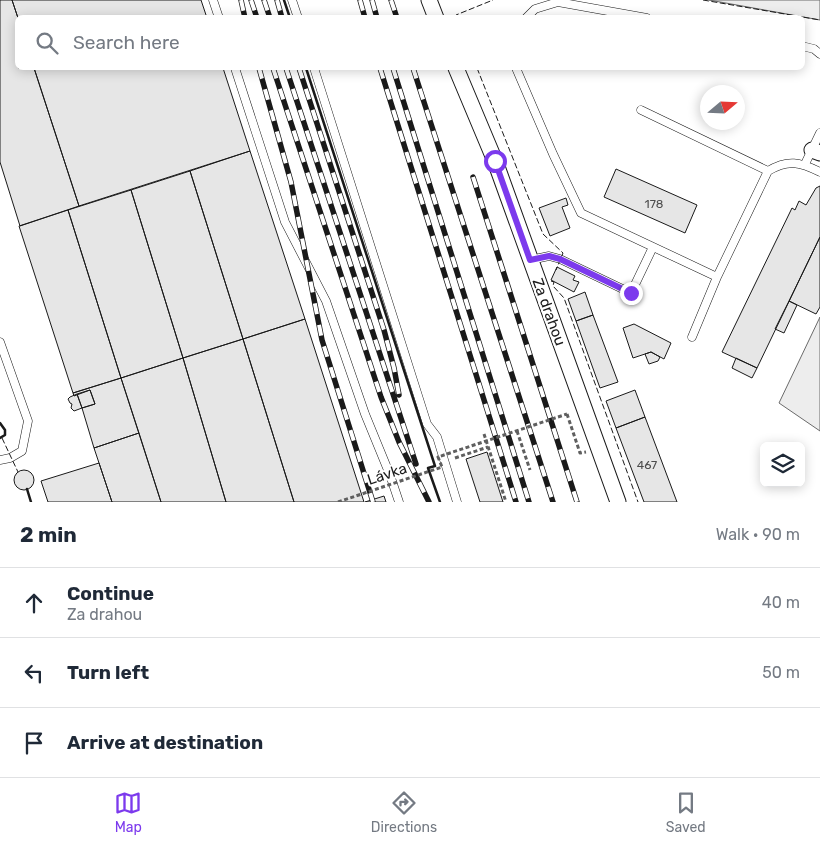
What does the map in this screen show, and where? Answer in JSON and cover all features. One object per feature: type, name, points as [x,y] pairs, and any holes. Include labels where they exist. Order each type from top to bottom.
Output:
[{"type":"street","points":[[429,0],[435,15]]},
{"type":"street","name":"Za drahou","points":[[457,70],[495,161],[618,502]]},
{"type":"lane","points":[[213,0],[218,15]]},
{"type":"lane","points":[[292,0],[297,15]]},
{"type":"lane","points":[[529,15],[535,9],[558,2],[630,15]]},
{"type":"lane","points":[[805,47],[814,49],[820,54]]},
{"type":"lane","points":[[236,70],[285,222],[328,306],[364,414],[390,475],[399,502]]},
{"type":"lane","points":[[315,70],[427,424],[437,438],[443,465],[457,502]]},
{"type":"lane","points":[[517,70],[581,213],[717,277]]},
{"type":"lane","points":[[641,110],[768,171]]},
{"type":"lane","points":[[805,164],[816,152],[820,133]]},
{"type":"lane","points":[[692,337],[717,277],[768,171],[781,163],[805,164],[820,172]]},
{"type":"lane","points":[[530,260],[549,256],[560,259],[631,293],[653,247]]},
{"type":"lane","points":[[0,342],[28,421],[22,451],[10,458],[0,460]]},
{"type":"path","points":[[443,465],[438,456],[567,414],[579,449]]},
{"type":"path","points":[[517,431],[530,470]]},
{"type":"path","points":[[484,434],[506,502]]},
{"type":"path","name":"Lávka","points":[[338,502],[488,447]]},
{"type":"shaded area","points":[[709,0],[820,0],[820,20],[805,17],[805,15],[792,15]]},
{"type":"shaded area","points":[[820,317],[820,431],[779,403]]},
{"type":"building","points":[[0,0],[12,0],[17,15],[15,15],[15,70],[35,70],[79,206],[20,226],[0,162]]},
{"type":"building","points":[[12,0],[201,0],[206,15],[17,15]]},
{"type":"building","points":[[35,70],[224,70],[250,151],[79,206]]},
{"type":"building","points":[[250,151],[305,319],[243,339],[190,171]]},
{"type":"building","points":[[616,169],[697,205],[685,233],[604,197]]},
{"type":"building","points":[[190,171],[243,339],[183,358],[131,190]]},
{"type":"building","points":[[820,186],[820,237],[757,368],[722,352],[792,208],[795,210],[799,201],[806,205],[816,188]]},
{"type":"building","points":[[131,190],[183,358],[121,378],[68,210]]},
{"type":"building","points":[[566,198],[568,205],[562,207],[570,228],[550,236],[539,208]]},
{"type":"building","points":[[68,210],[121,378],[73,393],[19,226]]},
{"type":"building","points":[[820,237],[820,307],[816,314],[789,301]]},
{"type":"building","points":[[557,267],[575,276],[573,280],[579,282],[574,292],[551,280]]},
{"type":"building","points":[[585,292],[593,315],[576,321],[568,299]]},
{"type":"building","points":[[789,301],[797,305],[784,333],[775,329]]},
{"type":"building","points":[[593,315],[618,382],[600,388],[576,321]]},
{"type":"building","points":[[305,319],[364,502],[294,502],[243,339]]},
{"type":"building","points":[[634,324],[671,343],[664,359],[651,352],[633,358],[623,328]]},
{"type":"building","points":[[243,339],[294,502],[226,502],[183,358]]},
{"type":"building","points":[[651,352],[660,357],[658,361],[649,364],[645,354]]},
{"type":"building","points":[[183,358],[226,502],[161,502],[121,378]]},
{"type":"building","points":[[736,358],[757,368],[752,378],[732,368]]},
{"type":"building","points":[[121,378],[139,433],[94,448],[82,408],[95,404],[90,390],[74,396],[73,393]]},
{"type":"building","points":[[90,390],[95,404],[82,408],[77,394]]},
{"type":"building","points":[[635,390],[645,417],[616,428],[606,401]]},
{"type":"building","points":[[77,394],[82,408],[74,411],[68,399]]},
{"type":"building","points":[[645,417],[677,502],[644,502],[616,428]]},
{"type":"building","points":[[139,433],[161,502],[112,502],[94,448]]},
{"type":"building","points":[[487,452],[503,502],[480,502],[466,459]]},
{"type":"building","points":[[99,463],[112,502],[48,502],[41,481]]},
{"type":"building","points":[[24,470],[31,473],[34,480],[31,487],[24,490],[17,487],[14,480],[17,473]]},
{"type":"building","points":[[384,496],[386,502],[365,502]]},
{"type":"railway","points":[[241,0],[244,15]]},
{"type":"railway","points":[[251,0],[256,15]]},
{"type":"railway","points":[[264,0],[269,15]]},
{"type":"railway","points":[[277,0],[281,15]]},
{"type":"railway","points":[[360,0],[364,15]]},
{"type":"railway","points":[[372,0],[376,15]]},
{"type":"railway","points":[[391,0],[396,15]]},
{"type":"railway","points":[[260,70],[291,182],[322,340],[373,502]]},
{"type":"railway","points":[[274,70],[381,397],[399,442],[429,502]]},
{"type":"railway","points":[[287,70],[416,464]]},
{"type":"railway","points":[[300,70],[384,330],[399,395]]},
{"type":"railway","points":[[381,70],[516,502]]},
{"type":"railway","points":[[394,70],[529,502]]},
{"type":"railway","points":[[414,70],[553,502]]},
{"type":"railway","points":[[473,177],[577,502]]},
{"type":"fence","points":[[456,15],[493,0]]},
{"type":"fence","points":[[703,0],[791,15]]},
{"type":"fence","points":[[805,17],[820,20]]},
{"type":"fence","points":[[478,70],[543,234],[563,253],[556,270]]},
{"type":"fence","points":[[551,281],[554,282],[553,286],[564,298],[638,502]]},
{"type":"fence","points":[[2,438],[18,472]]},
{"type":"wall","points":[[284,0],[289,15]]},
{"type":"wall","points":[[307,70],[435,466],[428,468],[440,502]]},
{"type":"wall","points":[[0,423],[5,430],[5,435],[0,438]]},
{"type":"wall","points":[[27,489],[31,502]]},
{"type":"route","points":[[495,161],[530,260],[549,256],[560,259],[631,293]]}]
